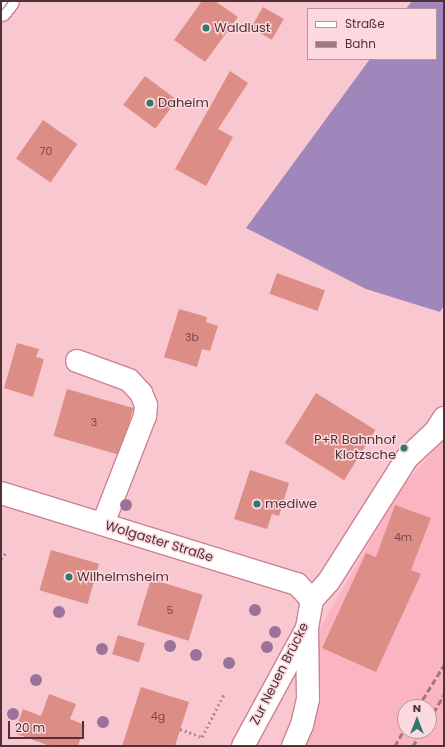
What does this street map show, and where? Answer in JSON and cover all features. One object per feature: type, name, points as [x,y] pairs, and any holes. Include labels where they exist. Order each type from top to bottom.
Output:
[{"type":"street","points":[[1,10],[8,1]]},
{"type":"street","points":[[77,361],[129,380],[138,390],[146,405],[145,416],[103,524]]},
{"type":"street","points":[[312,600],[329,581],[407,458],[435,432],[444,418]]},
{"type":"street","name":"Wolgaster Straße","points":[[1,493],[297,584],[312,600]]},
{"type":"street","name":"Zur Neuen Brücke","points":[[243,746],[307,628],[312,600]]},
{"type":"street","points":[[293,746],[302,725],[308,698],[307,628]]},
{"type":"path","points":[[1,559],[6,552]]},
{"type":"path","points":[[180,729],[202,737],[224,694]]},
{"type":"shaded area","points":[[412,1],[444,1],[444,305],[440,312],[366,289],[246,228],[369,60],[437,60],[437,8],[407,8]]},
{"type":"shaded area","points":[[444,439],[444,746],[302,746],[314,638],[402,487]]},
{"type":"building","name":"Waldlust","points":[[202,1],[215,1],[238,17],[205,62],[174,40]]},
{"type":"building","points":[[263,7],[284,19],[272,40],[251,28]]},
{"type":"building","points":[[230,71],[248,83],[218,129],[233,137],[206,186],[175,169]]},
{"type":"building","name":"Daheim","points":[[145,76],[177,100],[155,129],[123,105]]},
{"type":"building","points":[[43,120],[77,144],[50,183],[16,159]]},
{"type":"building","points":[[277,273],[325,290],[317,311],[269,294]]},
{"type":"building","points":[[179,309],[207,317],[206,322],[218,326],[210,351],[202,349],[197,367],[164,357]]},
{"type":"building","points":[[17,343],[39,349],[36,357],[44,359],[33,397],[4,388]]},
{"type":"building","points":[[67,389],[133,408],[120,455],[53,436]]},
{"type":"building","points":[[316,393],[375,430],[344,480],[285,443]]},
{"type":"building","points":[[250,470],[289,483],[279,516],[272,514],[267,529],[234,519]]},
{"type":"building","points":[[395,505],[431,518],[411,570],[421,574],[376,672],[322,648],[366,553],[376,557]]},
{"type":"building","name":"Wilhelmsheim","points":[[51,550],[99,564],[87,604],[39,590]]},
{"type":"building","points":[[151,579],[203,595],[189,641],[137,625]]},
{"type":"building","points":[[118,635],[145,643],[139,662],[112,654]]},
{"type":"building","points":[[141,687],[189,702],[175,746],[122,746]]},
{"type":"building","points":[[49,694],[76,704],[70,719],[85,725],[78,746],[50,746],[14,733],[23,709],[41,716]]},
{"type":"tram line","points":[[1,10],[8,1]]},
{"type":"railway","points":[[423,699],[444,665]]},
{"type":"railway","points":[[437,707],[444,695]]},
{"type":"railway","points":[[395,746],[399,739]]},
{"type":"railway","points":[[413,746],[417,739]]},
{"type":"place","name":"Waldlust","points":[[206,28]]},
{"type":"place","name":"Daheim","points":[[150,103]]},
{"type":"place","name":"P+R Bahnhof Klotzsche","points":[[404,448]]},
{"type":"place","name":"mediwe","points":[[257,504]]},
{"type":"place","name":"Wilhelmsheim","points":[[69,577]]}]
